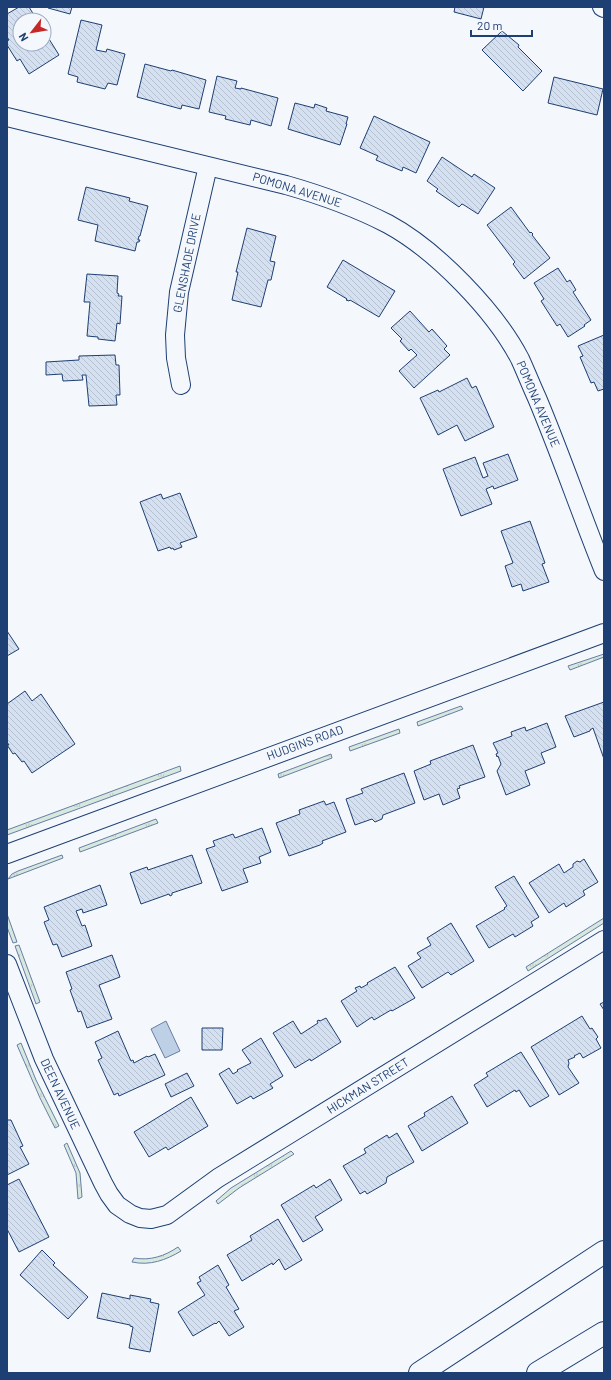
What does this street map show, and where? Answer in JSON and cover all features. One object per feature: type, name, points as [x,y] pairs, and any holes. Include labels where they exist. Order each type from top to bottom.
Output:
[{"type":"highway","points":[[420,1373],[604,1252]]},
{"type":"highway","points":[[538,1373],[604,1332]]},
{"type":"street","name":"POMONA AVENUE","points":[[7,117],[286,185],[323,196],[389,225],[435,257],[459,279],[480,302],[500,327],[520,359],[556,446],[604,571]]},
{"type":"street","name":"GLENSHADE DRIVE","points":[[181,385],[176,358],[175,335],[179,292],[208,166]]},
{"type":"street","name":"HUDGINS ROAD","points":[[7,854],[604,633]]},
{"type":"street","name":"HICKMAN STREET","points":[[130,1214],[140,1218],[151,1219],[167,1215],[218,1178],[604,940]]},
{"type":"street","name":"DEEN AVENUE","points":[[7,964],[46,1064],[103,1183],[109,1194],[118,1205],[130,1214]]},
{"type":"green space","points":[[604,654],[604,657],[570,670],[568,666]]},
{"type":"green space","points":[[461,706],[463,709],[418,726],[417,722]]},
{"type":"green space","points":[[399,729],[400,733],[350,751],[349,747]]},
{"type":"green space","points":[[331,754],[332,758],[279,778],[278,774]]},
{"type":"green space","points":[[180,766],[181,771],[7,835],[7,830]]},
{"type":"green space","points":[[156,819],[158,823],[80,852],[79,848]]},
{"type":"green space","points":[[62,855],[63,858],[8,879],[12,874],[18,871]]},
{"type":"green space","points":[[7,914],[17,942],[13,943],[7,927]]},
{"type":"green space","points":[[604,918],[604,923],[528,971],[526,967]]},
{"type":"green space","points":[[19,945],[40,1002],[36,1004],[15,946]]},
{"type":"green space","points":[[21,1043],[36,1080],[59,1126],[55,1128],[17,1045]]},
{"type":"green space","points":[[67,1143],[80,1173],[82,1197],[78,1199],[76,1173],[64,1145]]},
{"type":"green space","points":[[291,1151],[294,1154],[239,1188],[218,1204],[216,1201],[231,1188]]},
{"type":"green space","points":[[178,1247],[181,1251],[158,1261],[151,1263],[132,1262],[134,1258],[146,1259],[157,1257]]},
{"type":"water","points":[[166,1021],[180,1051],[165,1058],[151,1029]]},
{"type":"building","points":[[19,7],[29,7],[32,12],[12,12],[12,52],[52,52],[52,44],[59,55],[29,74],[20,59],[17,61],[7,45],[7,41],[9,40],[7,37],[7,14]]},
{"type":"building","points":[[48,7],[72,7],[70,14]]},
{"type":"building","points":[[455,7],[484,7],[481,19],[454,12]]},
{"type":"building","points":[[81,20],[102,25],[96,50],[106,52],[107,49],[125,54],[117,85],[108,83],[105,89],[77,82],[78,77],[68,74]]},
{"type":"building","points":[[502,31],[519,45],[518,47],[542,71],[523,91],[482,50]]},
{"type":"building","points":[[145,64],[206,80],[199,109],[182,105],[181,109],[137,97]]},
{"type":"building","points":[[217,76],[237,81],[235,88],[241,88],[278,98],[271,126],[251,120],[250,125],[225,119],[226,116],[209,112]]},
{"type":"building","points":[[554,77],[603,89],[597,115],[548,103]]},
{"type":"building","points":[[295,103],[314,108],[315,104],[327,108],[326,111],[348,117],[340,145],[288,129]]},
{"type":"building","points":[[374,116],[430,142],[416,173],[403,167],[402,171],[376,160],[378,156],[360,148]]},
{"type":"building","points":[[442,157],[472,177],[474,174],[495,188],[478,214],[462,204],[459,207],[436,191],[438,189],[427,181]]},
{"type":"building","points":[[86,187],[130,198],[129,201],[148,206],[138,240],[140,240],[137,242],[135,251],[95,241],[98,225],[78,220]]},
{"type":"building","points":[[511,207],[550,258],[524,279],[513,264],[515,262],[487,225]]},
{"type":"building","points":[[247,228],[276,236],[270,261],[275,262],[271,280],[268,280],[261,307],[232,300],[238,272],[236,272]]},
{"type":"building","points":[[343,260],[395,291],[379,317],[350,300],[346,300],[347,299],[327,287]]},
{"type":"building","points":[[558,268],[567,282],[570,280],[576,290],[573,292],[591,320],[584,325],[585,326],[568,337],[560,324],[557,326],[541,301],[544,299],[534,283]]},
{"type":"building","points":[[87,274],[118,276],[117,293],[119,294],[118,296],[122,296],[120,324],[117,323],[115,341],[87,336],[90,302],[84,302]]},
{"type":"building","points":[[410,311],[429,332],[432,329],[447,346],[444,349],[450,355],[414,388],[399,371],[417,355],[411,349],[409,351],[400,341],[402,339],[391,328]]},
{"type":"building","points":[[604,335],[604,389],[598,391],[594,382],[591,383],[580,357],[583,356],[578,346]]},
{"type":"building","points":[[115,355],[116,365],[119,365],[120,395],[116,395],[117,405],[89,406],[86,375],[82,375],[83,380],[63,381],[62,374],[46,375],[46,362],[79,360],[79,356]]},
{"type":"building","points":[[467,378],[472,388],[476,386],[494,427],[465,441],[457,425],[438,435],[420,398],[438,390],[439,392]]},
{"type":"building","points":[[508,454],[518,480],[494,489],[493,486],[486,489],[492,504],[461,516],[443,469],[475,457],[483,478],[488,476],[483,463]]},
{"type":"building","points":[[180,493],[197,537],[180,543],[182,547],[174,550],[170,547],[158,551],[140,502],[161,494],[163,499]]},
{"type":"building","points":[[530,521],[545,563],[542,564],[549,582],[523,591],[521,584],[512,587],[505,566],[513,563],[501,531]]},
{"type":"building","points":[[7,631],[19,649],[7,656]]},
{"type":"building","points":[[25,691],[32,701],[41,694],[75,744],[32,773],[24,761],[22,762],[15,753],[13,754],[7,745],[9,745],[7,742],[7,704]]},
{"type":"building","points":[[604,702],[604,759],[593,728],[590,731],[574,737],[565,716]]},
{"type":"building","points":[[547,723],[556,747],[541,753],[545,763],[525,771],[530,785],[506,795],[497,771],[501,764],[498,756],[497,757],[496,754],[498,753],[493,743],[512,736],[511,732],[525,727],[526,731]]},
{"type":"building","points":[[473,745],[485,777],[459,786],[460,788],[457,789],[460,798],[443,805],[439,794],[424,800],[414,771],[431,764],[430,761]]},
{"type":"building","points":[[404,773],[415,803],[383,815],[382,819],[375,822],[372,819],[355,825],[346,799],[363,793],[361,789]]},
{"type":"building","points":[[324,801],[326,805],[334,802],[346,832],[322,841],[323,843],[320,845],[289,856],[276,823],[300,814],[299,810]]},
{"type":"building","points":[[262,828],[271,852],[259,857],[261,863],[243,869],[248,882],[222,891],[206,849],[215,846],[213,841],[233,834],[235,838]]},
{"type":"building","points":[[192,855],[202,883],[172,893],[170,896],[169,894],[141,904],[130,873],[147,867],[148,870]]},
{"type":"building","points":[[584,859],[598,882],[583,891],[585,895],[566,907],[564,903],[549,913],[529,883],[559,864],[564,873],[573,867],[573,864],[577,861],[580,862]]},
{"type":"building","points":[[514,876],[539,917],[531,922],[533,926],[515,937],[513,934],[489,948],[476,926],[505,909],[504,908],[507,906],[495,887]]},
{"type":"building","points":[[100,885],[107,905],[83,913],[82,909],[76,911],[82,926],[85,925],[92,946],[62,957],[57,944],[53,945],[44,922],[49,920],[44,907]]},
{"type":"building","points":[[451,923],[474,961],[451,975],[448,972],[422,988],[408,966],[421,958],[417,953],[431,945],[427,938]]},
{"type":"building","points":[[112,955],[120,977],[99,985],[112,1019],[87,1028],[81,1011],[78,1012],[70,990],[72,989],[66,972]]},
{"type":"building","points":[[395,967],[415,998],[374,1020],[372,1017],[357,1027],[341,1001],[357,991],[355,988],[360,986],[361,988]]},
{"type":"building","points":[[604,1002],[604,1010],[600,1004]]},
{"type":"building","points":[[582,1016],[590,1029],[592,1028],[598,1037],[596,1039],[601,1048],[583,1058],[580,1053],[568,1060],[568,1067],[579,1083],[559,1095],[531,1047]]},
{"type":"building","points":[[326,1018],[341,1042],[311,1061],[310,1059],[295,1068],[273,1033],[293,1021],[301,1034],[318,1023],[317,1021]]},
{"type":"building","points":[[202,1028],[223,1028],[222,1050],[202,1050]]},
{"type":"building","points":[[118,1031],[131,1061],[133,1060],[134,1063],[147,1056],[148,1057],[155,1054],[165,1075],[119,1096],[118,1093],[114,1095],[98,1060],[102,1058],[95,1042]]},
{"type":"building","points":[[261,1038],[283,1076],[270,1084],[273,1088],[253,1099],[251,1096],[237,1104],[219,1074],[229,1068],[233,1074],[238,1071],[237,1070],[251,1063],[242,1050]]},
{"type":"building","points":[[521,1052],[549,1096],[530,1107],[519,1090],[516,1092],[515,1090],[487,1107],[474,1085],[488,1076],[486,1073]]},
{"type":"building","points":[[187,1073],[194,1086],[171,1097],[165,1084]]},
{"type":"building","points":[[452,1096],[468,1123],[422,1151],[408,1126],[425,1116],[424,1113]]},
{"type":"building","points":[[191,1097],[208,1126],[168,1150],[166,1147],[149,1157],[134,1132]]},
{"type":"building","points":[[7,1120],[11,1120],[23,1146],[20,1147],[29,1164],[7,1175]]},
{"type":"building","points":[[397,1133],[414,1162],[387,1177],[386,1183],[367,1194],[365,1191],[360,1194],[343,1166],[366,1153],[364,1149],[387,1135],[389,1138]]},
{"type":"building","points":[[19,1179],[49,1237],[19,1252],[7,1229],[7,1185]]},
{"type":"building","points":[[330,1179],[342,1200],[315,1217],[323,1230],[303,1242],[281,1205],[314,1185],[316,1188]]},
{"type":"building","points":[[278,1219],[302,1260],[285,1270],[279,1259],[273,1265],[272,1263],[242,1281],[227,1255],[252,1240],[250,1236]]},
{"type":"building","points":[[42,1250],[55,1263],[53,1265],[88,1297],[68,1319],[20,1275]]},
{"type":"building","points":[[218,1265],[229,1285],[226,1287],[239,1309],[234,1311],[244,1327],[229,1336],[219,1321],[193,1336],[178,1312],[205,1295],[197,1283],[201,1281],[199,1277]]},
{"type":"building","points":[[102,1293],[130,1299],[130,1295],[151,1299],[150,1302],[159,1304],[150,1352],[129,1348],[133,1327],[130,1325],[97,1318]]}]
